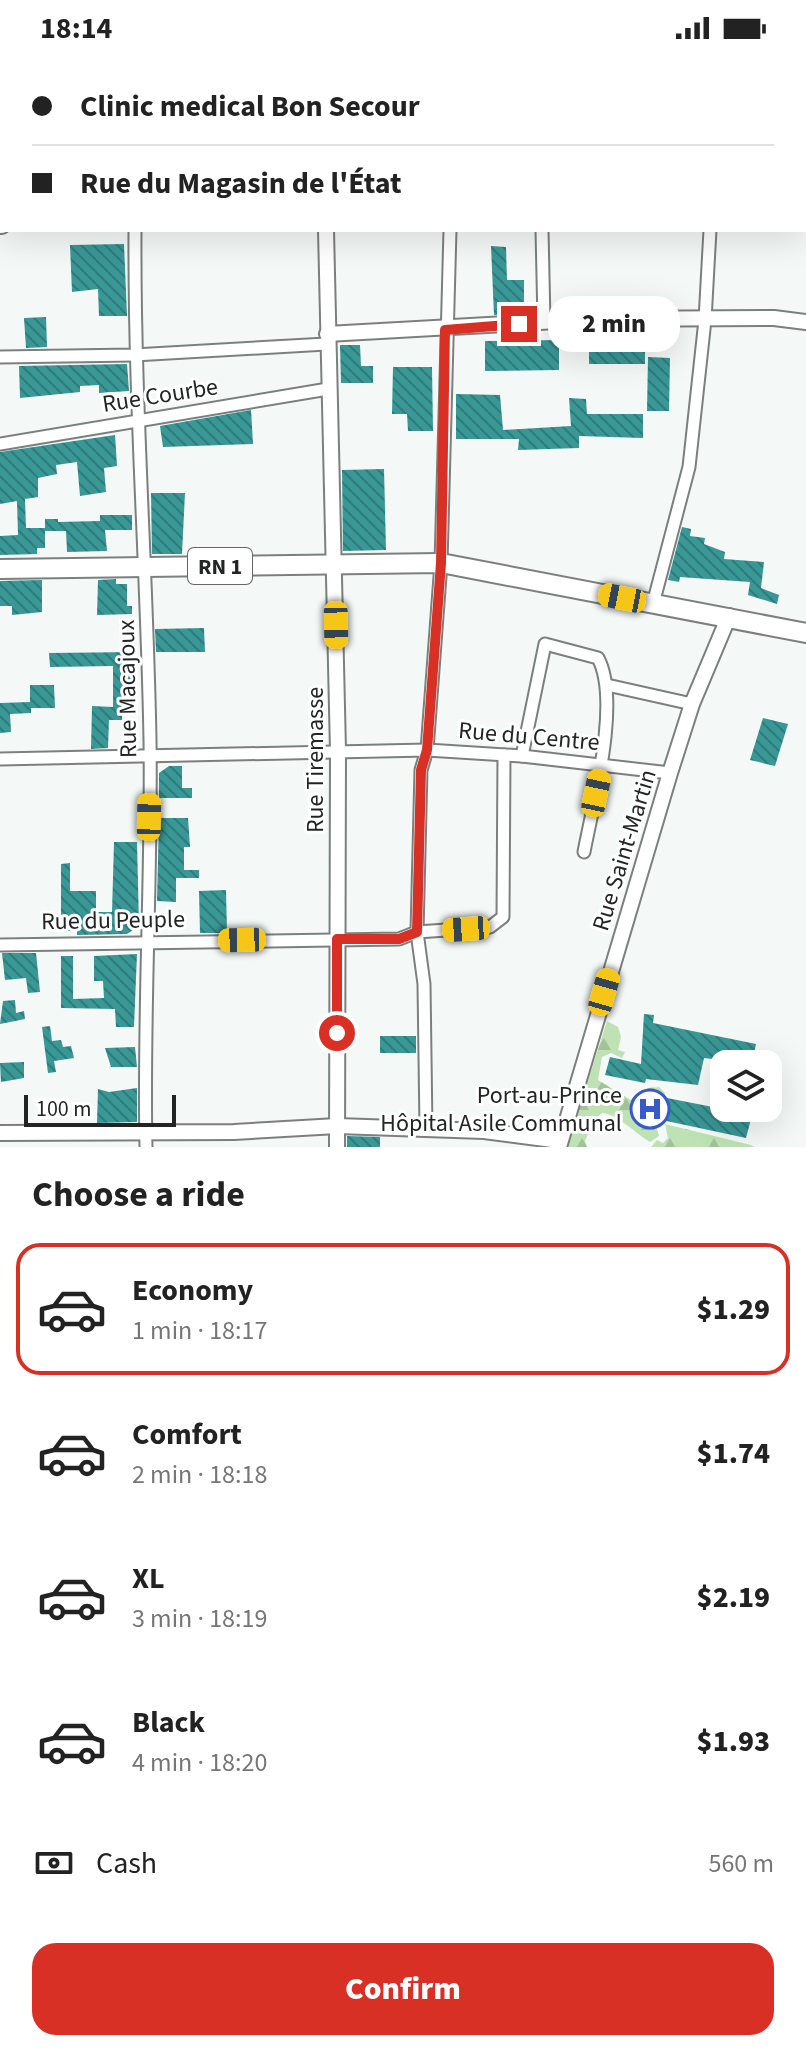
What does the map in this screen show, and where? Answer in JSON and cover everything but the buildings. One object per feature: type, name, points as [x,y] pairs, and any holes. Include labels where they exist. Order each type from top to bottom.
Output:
[{"type":"main road","name":"RN 1","points":[[0,569],[441,563],[806,633]]},
{"type":"street","name":"Rue Macajoux","points":[[135,232],[134,355],[147,568],[150,754],[146,1140]]},
{"type":"street","name":"Rue Tiremasse","points":[[326,232],[326,339],[335,563],[338,751],[337,1147]]},
{"type":"street","points":[[426,1128],[424,984],[417,932],[421,770],[427,750],[441,563],[450,232]]},
{"type":"street","points":[[542,232],[544,322]]},
{"type":"street","points":[[653,604],[689,467],[705,320],[710,232]]},
{"type":"street","points":[[0,357],[227,350],[544,322],[774,318],[806,322]]},
{"type":"street","name":"Rue Courbe","points":[[0,444],[328,389]]},
{"type":"street","name":"Rue Saint-Martin","points":[[560,1144],[692,704],[729,616]]},
{"type":"street","points":[[522,756],[543,648],[549,643],[598,658],[607,685],[602,764],[584,852]]},
{"type":"street","points":[[607,685],[692,704]]},
{"type":"street","name":"Rue du Centre","points":[[0,759],[427,750],[522,756],[670,773]]},
{"type":"street","name":"Rue du Peuple","points":[[0,945],[399,939],[417,932],[490,927],[503,917],[504,755]]},
{"type":"street","points":[[0,1133],[146,1140],[337,1126],[484,1131],[560,1144]]},
{"type":"green space","points":[[607,1021],[618,1027],[621,1037],[618,1050],[625,1052],[622,1058],[611,1053],[602,1057],[598,1080],[631,1100],[648,1088],[659,1087],[665,1093],[655,1121],[659,1136],[650,1142],[621,1121],[602,1113],[594,1120],[585,1141],[587,1147],[567,1147]]},
{"type":"green space","points":[[665,1124],[754,1147],[651,1147],[657,1140],[663,1143],[668,1138]]},
{"type":"place","name":"Port-au-Prince Hôpital Asile Communal","points":[[650,1109]]},
{"type":"route","points":[[337,1033],[337,939],[399,939],[417,932],[421,770],[427,750],[441,563],[445,330],[519,324]]}]
